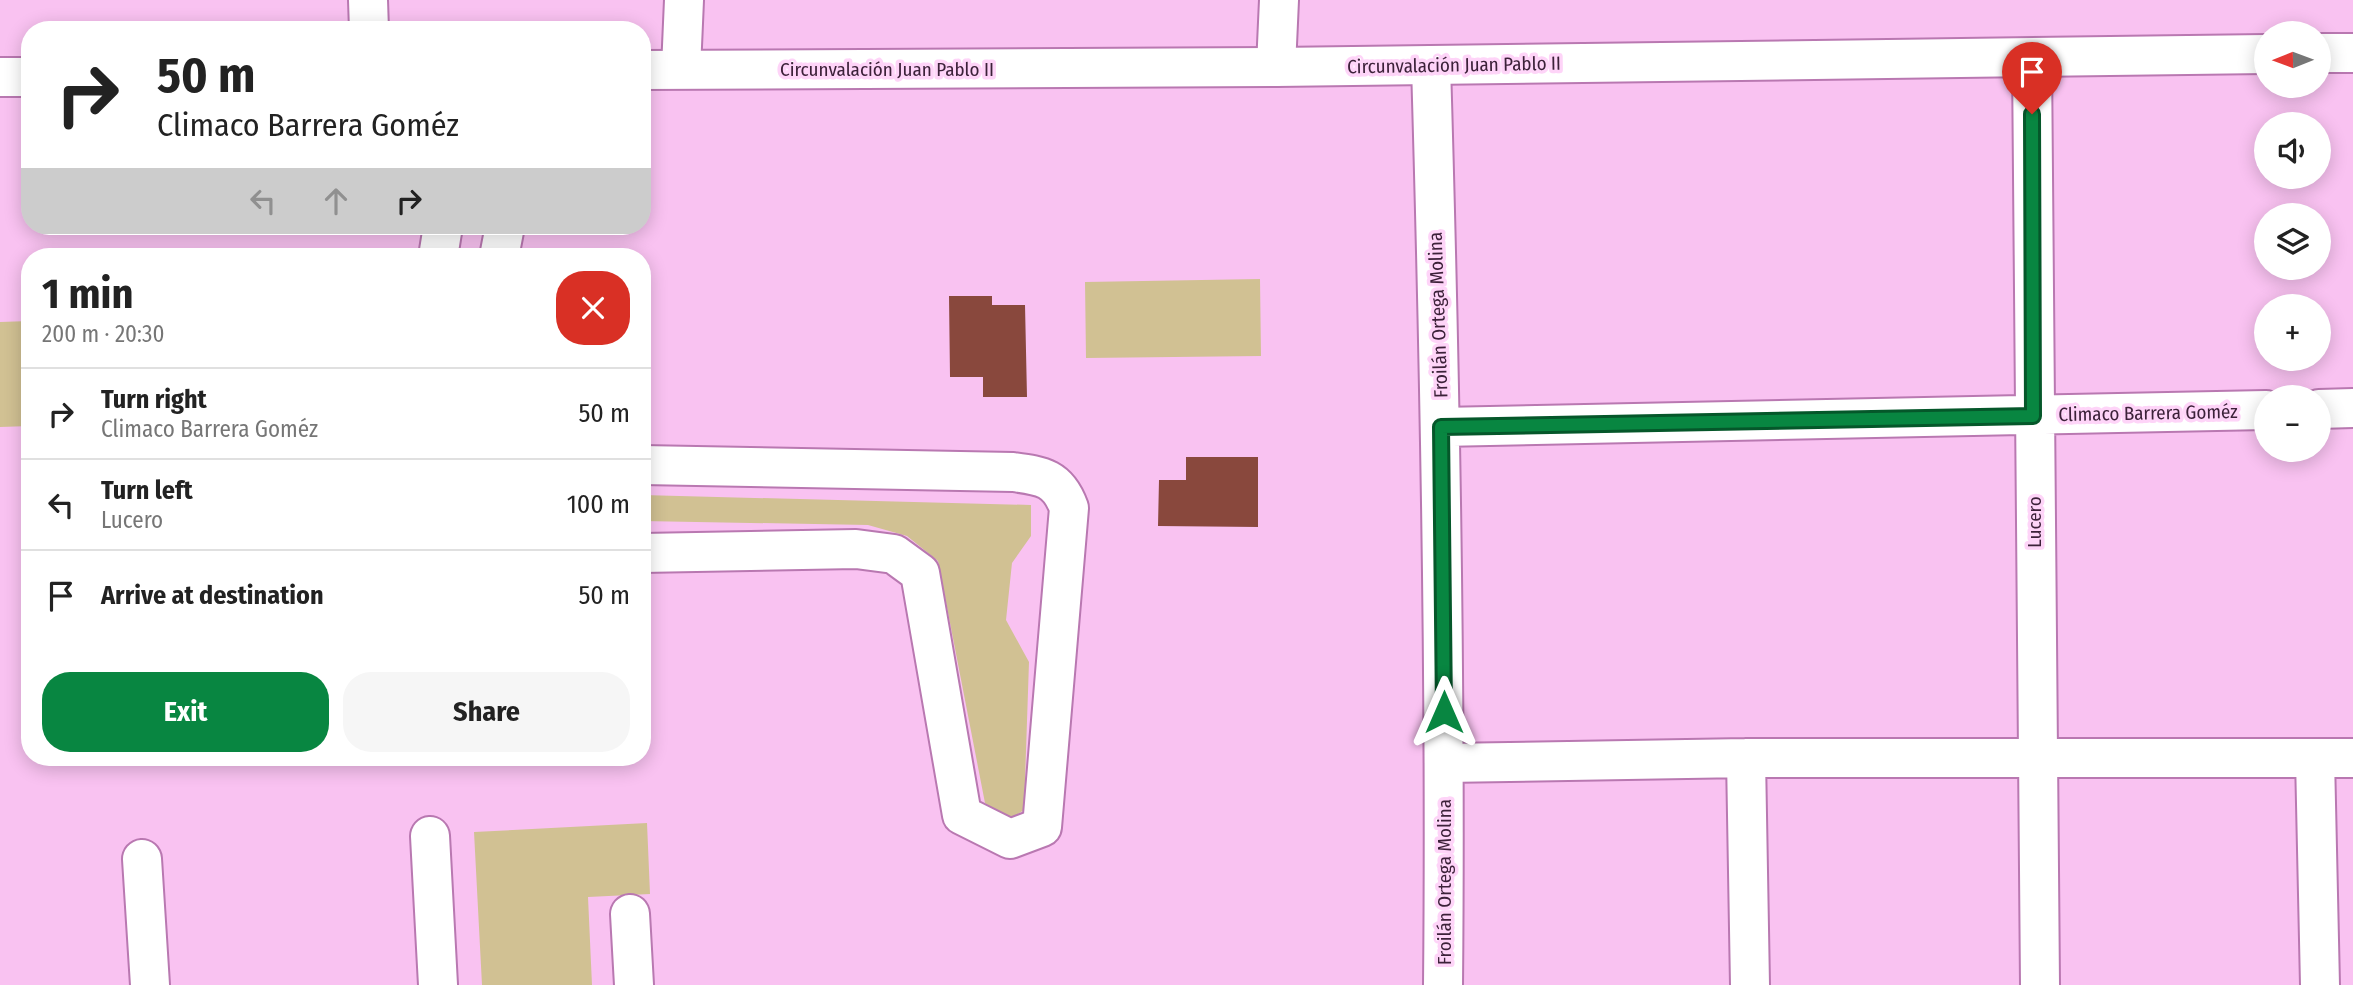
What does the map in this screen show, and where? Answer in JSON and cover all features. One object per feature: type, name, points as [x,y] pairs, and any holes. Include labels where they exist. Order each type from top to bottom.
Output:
[{"type":"street","points":[[368,0],[369,21]]},
{"type":"street","points":[[681,69],[684,0]]},
{"type":"street","points":[[1276,67],[1279,0]]},
{"type":"street","points":[[2331,53],[2353,53]]},
{"type":"street","name":"Circunvalación Juan Pablo II","points":[[651,69],[1276,67],[2254,54]]},
{"type":"street","name":"Lucero","points":[[2032,59],[2040,985]]},
{"type":"street","name":"Froilán Ortega Molina","points":[[1431,65],[1441,427],[1445,763],[1443,985]]},
{"type":"street","points":[[0,77],[21,77]]},
{"type":"street","points":[[2331,409],[2353,408]]},
{"type":"street","name":"Climaco Barrera Goméz","points":[[1441,427],[2254,410]]},
{"type":"street","points":[[651,465],[1013,472],[1040,476],[1061,489],[1069,508],[1042,828],[1010,839],[962,815],[920,573],[894,554],[856,549],[651,553]]},
{"type":"street","points":[[1746,758],[1750,985]]},
{"type":"street","points":[[1445,763],[1746,758],[2353,758]]},
{"type":"street","points":[[2315,758],[2320,985]]},
{"type":"street","points":[[430,836],[438,985]]},
{"type":"street","points":[[142,859],[150,985]]},
{"type":"street","points":[[630,914],[634,985]]},
{"type":"shaded area","points":[[1260,279],[1261,356],[1086,358],[1085,282]]},
{"type":"shaded area","points":[[21,321],[21,426],[0,427],[0,322]]},
{"type":"shaded area","points":[[651,495],[1031,505],[1031,536],[1012,563],[1006,620],[1029,662],[1024,810],[1009,820],[985,803],[938,561],[907,536],[868,525],[651,521]]},
{"type":"shaded area","points":[[647,823],[650,894],[588,897],[592,985],[482,985],[474,832]]},
{"type":"building","points":[[949,296],[992,296],[992,305],[1025,305],[1027,397],[983,397],[983,377],[950,377]]},
{"type":"building","points":[[1186,457],[1258,457],[1258,527],[1158,526],[1159,480],[1186,480]]},
{"type":"route","points":[[1444,712],[1441,427],[2033,416],[2032,114]]}]
